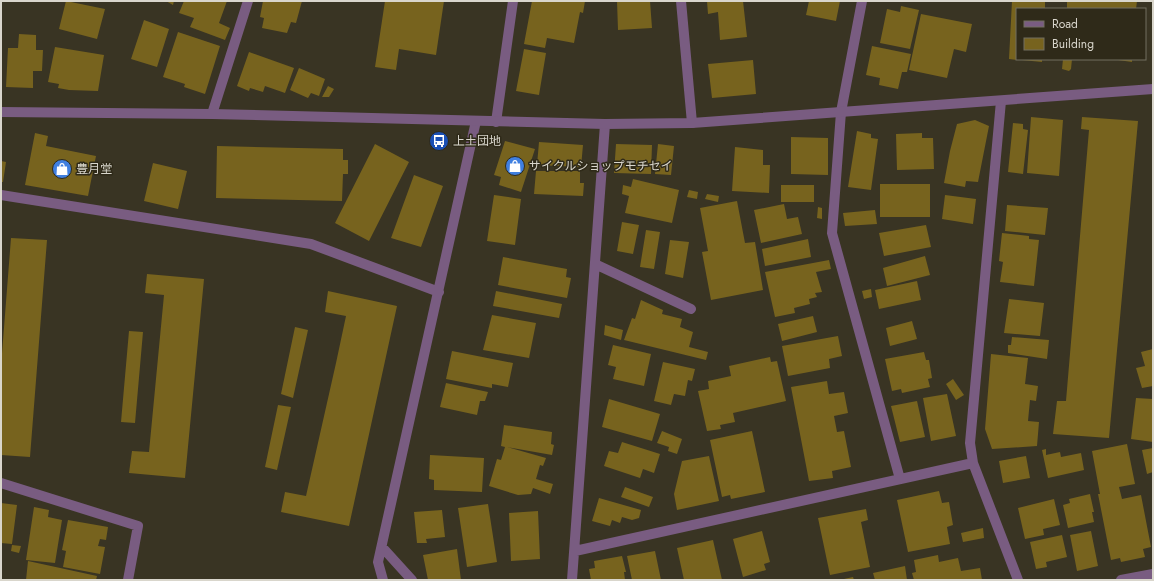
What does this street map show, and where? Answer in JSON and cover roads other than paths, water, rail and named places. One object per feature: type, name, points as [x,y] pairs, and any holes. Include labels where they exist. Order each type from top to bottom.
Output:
[{"type":"street","points":[[212,114],[248,1]]},
{"type":"street","points":[[496,122],[513,1]]},
{"type":"street","points":[[681,1],[692,123]]},
{"type":"street","points":[[862,1],[841,112],[832,233],[900,479]]},
{"type":"street","points":[[1,112],[212,114],[605,124],[692,123],[1153,89]]},
{"type":"street","points":[[1001,101],[970,443],[973,463],[1018,580]]},
{"type":"street","points":[[383,580],[378,562],[476,121]]},
{"type":"street","points":[[572,580],[605,124]]},
{"type":"street","points":[[1,195],[311,244],[439,292]]},
{"type":"street","points":[[595,264],[691,309]]},
{"type":"street","points":[[575,551],[973,463]]},
{"type":"street","points":[[1,483],[138,526],[128,580]]},
{"type":"street","points":[[382,547],[412,580]]},
{"type":"street","points":[[1121,580],[1153,574]]},
{"type":"place","name":"上土団地","points":[[439,141]]},
{"type":"place","name":"サイクルショップモチセイ","points":[[515,166]]},
{"type":"place","name":"豊月堂","points":[[62,169]]}]
